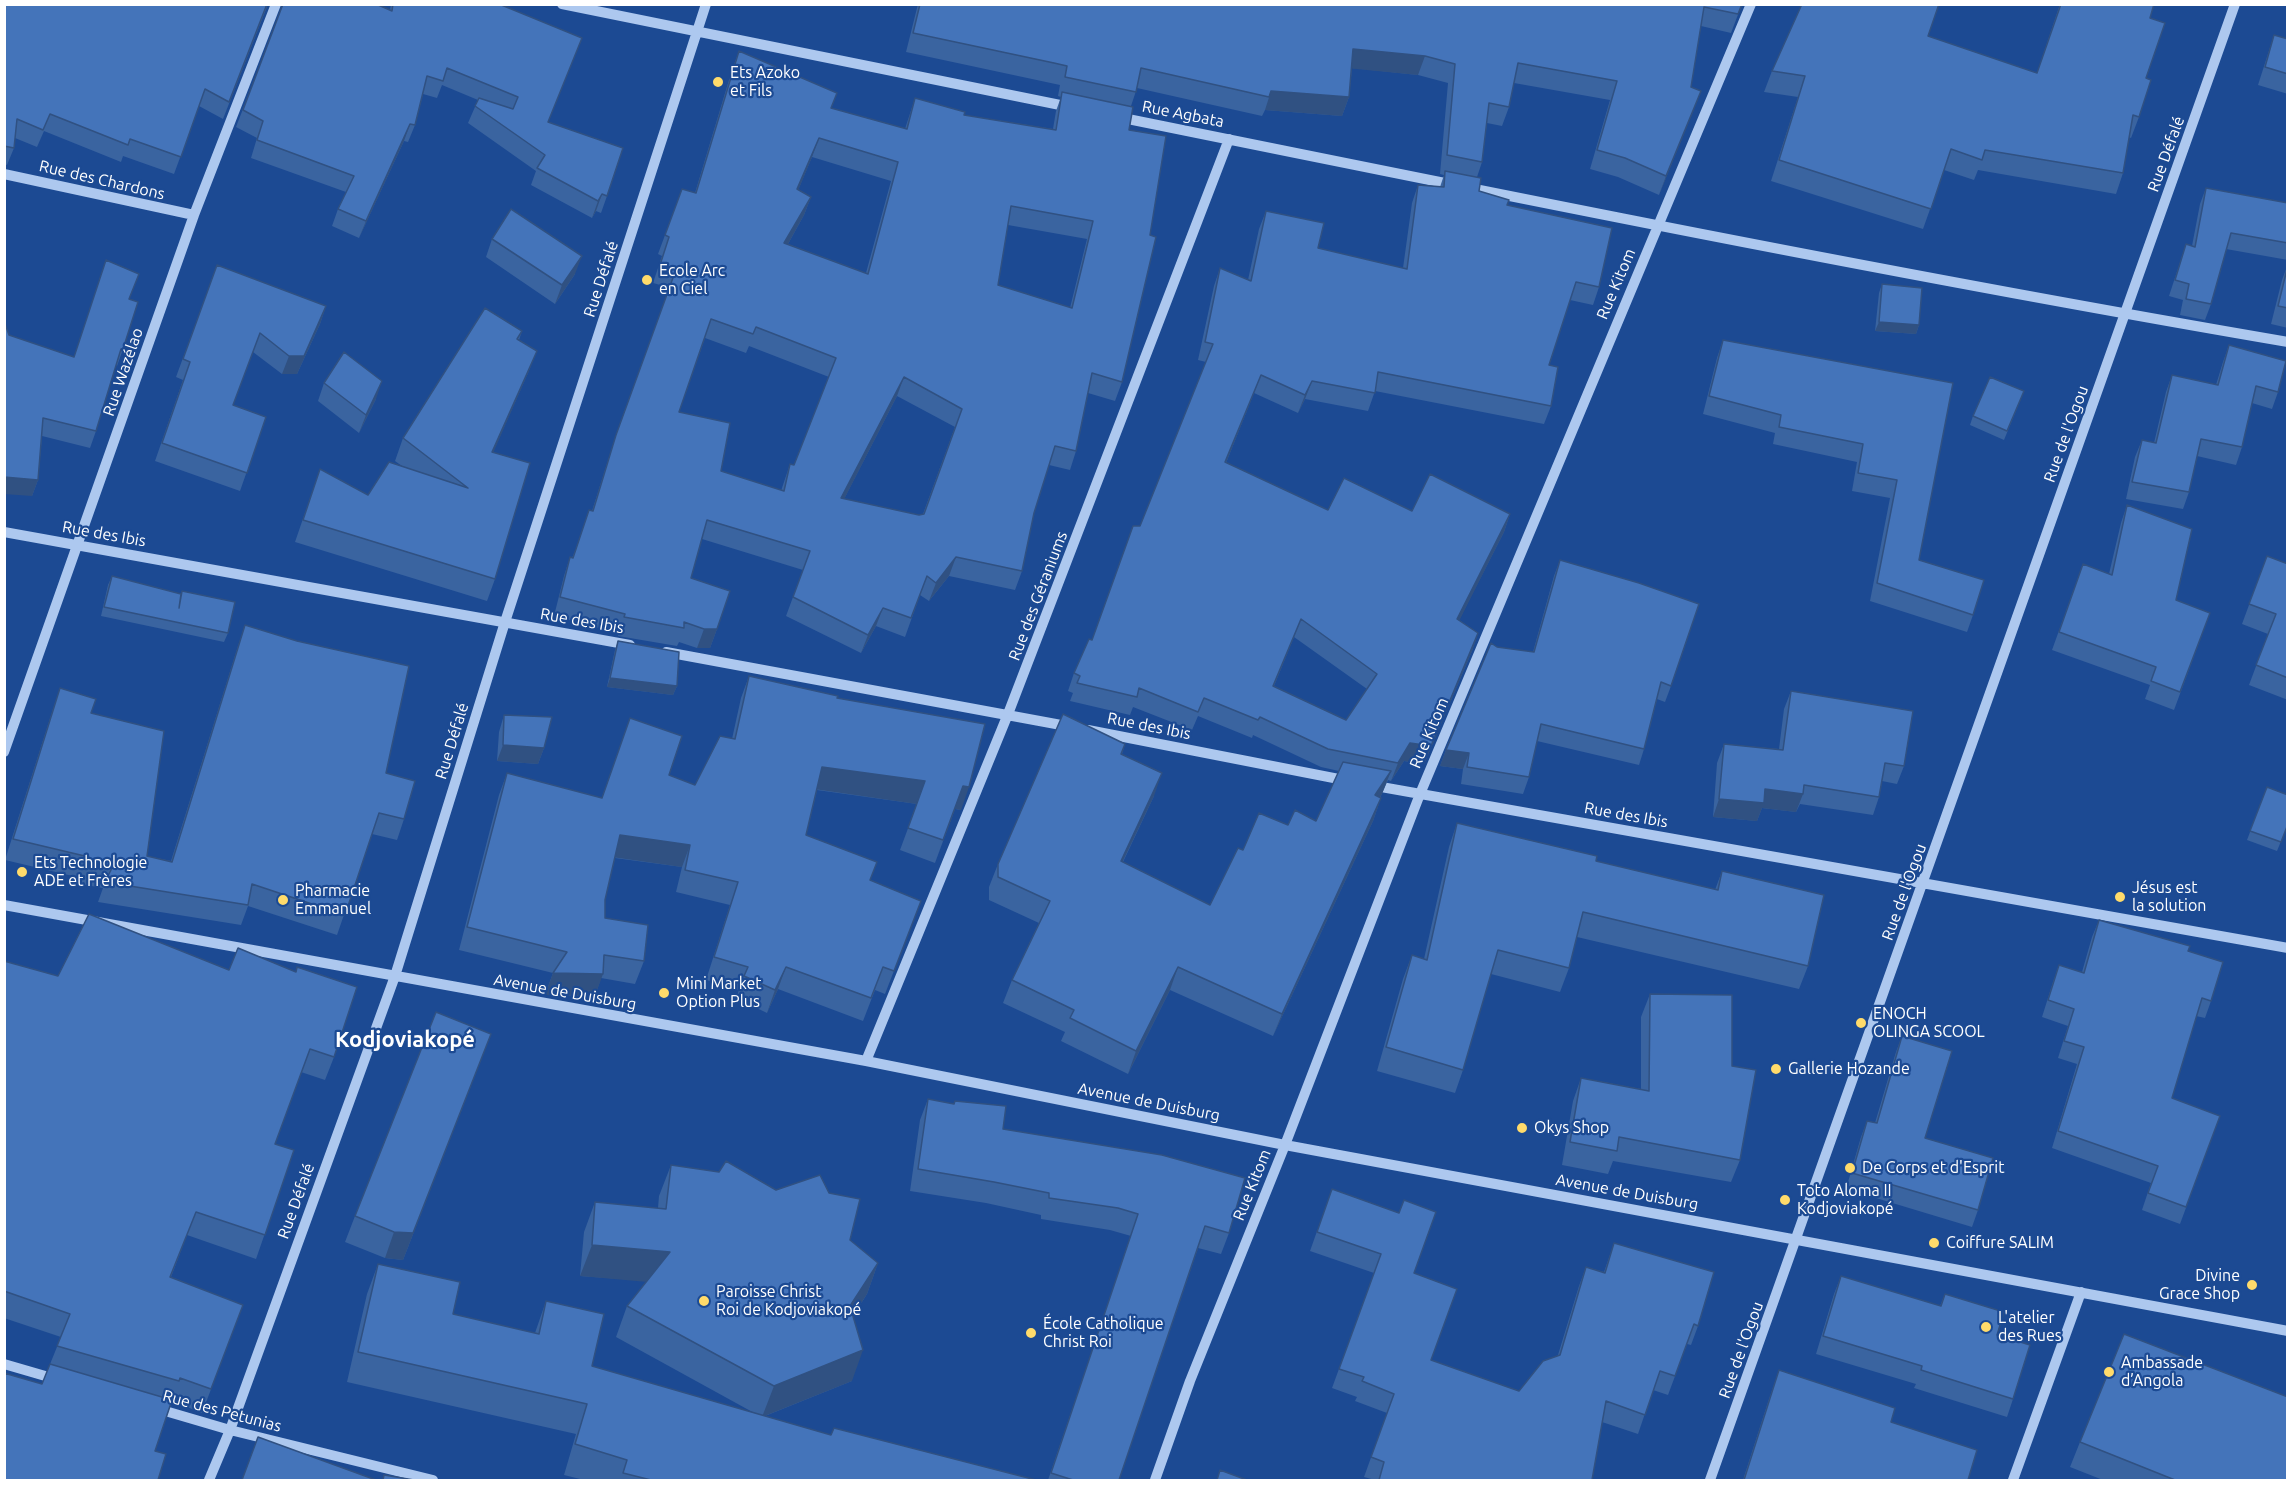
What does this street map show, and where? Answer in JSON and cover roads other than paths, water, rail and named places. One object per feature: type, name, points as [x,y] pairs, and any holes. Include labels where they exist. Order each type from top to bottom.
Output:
[{"type":"street","name":"Rue Wazélao","points":[[4,752],[194,215],[276,4]]},
{"type":"street","points":[[562,4],[1079,109]]},
{"type":"street","name":"Rue Défalé","points":[[209,1480],[230,1430],[395,976],[505,622],[706,4]]},
{"type":"street","name":"Rue Kitom","points":[[1155,1480],[1190,1381],[1285,1145],[1420,795],[1751,4]]},
{"type":"street","name":"Rue Défalé","points":[[2125,314],[2235,4]]},
{"type":"street","name":"Rue Agbata","points":[[1102,113],[1657,225],[2125,314],[2288,342]]},
{"type":"street","name":"Rue des Géraniums","points":[[866,1061],[1008,714],[1229,139]]},
{"type":"street","name":"Rue des Chardons","points":[[4,174],[194,215]]},
{"type":"street","name":"Rue de l'Ogou","points":[[1710,1480],[2125,314]]},
{"type":"street","name":"Rue des Ibis","points":[[4,532],[645,648]]},
{"type":"street","name":"Rue des Ibis","points":[[657,650],[1008,714],[1420,795],[1923,881],[2288,948]]},
{"type":"street","name":"Avenue de Duisburg","points":[[4,905],[866,1061],[1285,1145],[1797,1238],[2288,1331]]},
{"type":"street","points":[[2013,1480],[2081,1292]]},
{"type":"street","points":[[4,1364],[72,1384]]},
{"type":"street","name":"Rue des Petunias","points":[[140,1404],[230,1430],[433,1480]]},
{"type":"place","name":"Ets Azoko et Fils","points":[[718,82]]},
{"type":"place","name":"Ecole Arc en Ciel","points":[[647,280]]},
{"type":"place","name":"Ets Technologie ADE et Frères","points":[[22,872]]},
{"type":"place","name":"Jésus est la solution","points":[[2120,897]]},
{"type":"place","name":"Pharmacie Emmanuel","points":[[283,900]]},
{"type":"place","name":"Mini Market Option Plus","points":[[664,993]]},
{"type":"place","name":"ENOCH OLINGA SCOOL","points":[[1861,1023]]},
{"type":"place","name":"Gallerie Hozande","points":[[1776,1069]]},
{"type":"place","name":"Okys Shop","points":[[1522,1128]]},
{"type":"place","name":"De Corps et d'Esprit","points":[[1850,1168]]},
{"type":"place","name":"Toto Aloma II Kodjoviakopé","points":[[1785,1200]]},
{"type":"place","name":"Coiffure SALIM","points":[[1934,1243]]},
{"type":"place","name":"Divine Grace Shop","points":[[2252,1285]]},
{"type":"place","name":"Paroisse Christ Roi de Kodjoviakopé","points":[[704,1301]]},
{"type":"place","name":"L'atelier des Rues","points":[[1986,1327]]},
{"type":"place","name":"École Catholique Christ Roi","points":[[1031,1333]]},
{"type":"place","name":"Ambassade d’Angola","points":[[2109,1372]]},
{"type":"district","name":"Kodjoviakopé","points":[[405,1040]]}]
